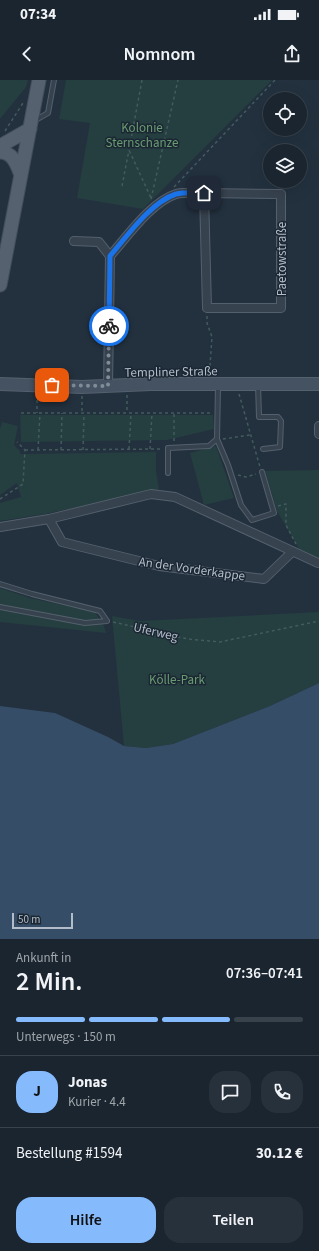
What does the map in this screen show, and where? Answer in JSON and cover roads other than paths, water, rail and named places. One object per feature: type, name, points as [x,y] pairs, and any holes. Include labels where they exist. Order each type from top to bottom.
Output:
[{"type":"main road","points":[[0,285],[39,80]]},
{"type":"main road","points":[[0,146],[30,126]]},
{"type":"main road","points":[[0,152],[4,152],[14,159],[21,174]]},
{"type":"street","name":"Paetowstraße","points":[[110,256],[147,214],[169,197],[184,193],[204,193],[280,194],[280,308],[207,308],[204,193]]},
{"type":"street","points":[[74,241],[99,242],[110,256],[108,386]]},
{"type":"street","name":"Templiner Straße","points":[[0,384],[82,387],[127,385],[319,384]]},
{"type":"street","points":[[319,426],[319,434]]},
{"type":"street","points":[[0,527],[49,520],[151,494],[174,497],[279,544],[292,552],[318,562]]},
{"type":"street","name":"An der Vorderkappe","points":[[49,520],[62,542],[159,566],[264,579],[292,552]]},
{"type":"lane","points":[[30,126],[48,113],[54,80]]},
{"type":"lane","points":[[218,384],[217,439],[241,505],[252,520],[274,512],[262,472]]},
{"type":"lane","points":[[258,384],[259,417],[278,417],[281,421],[280,447],[263,449]]},
{"type":"lane","points":[[168,473],[168,448],[209,446],[217,439]]},
{"type":"lane","points":[[0,584],[100,612],[107,621],[85,623],[0,607]]},
{"type":"water","points":[[319,683],[319,939],[0,939],[0,706],[55,713],[108,737],[124,746],[146,748],[173,744],[270,706]]},
{"type":"park label","name":"Kolonie Sternschanze","points":[[142,134]]},
{"type":"park label","name":"Kölle-Park","points":[[177,679]]}]
